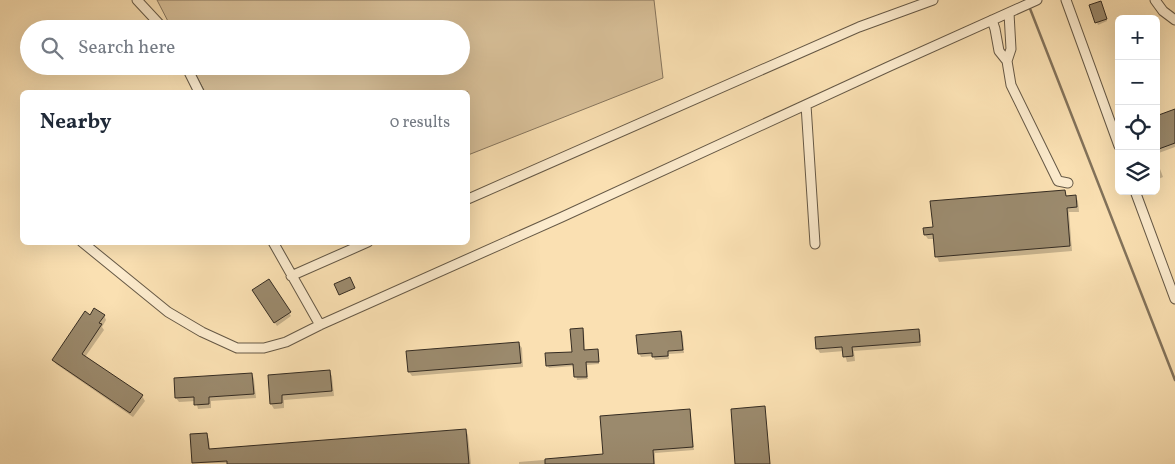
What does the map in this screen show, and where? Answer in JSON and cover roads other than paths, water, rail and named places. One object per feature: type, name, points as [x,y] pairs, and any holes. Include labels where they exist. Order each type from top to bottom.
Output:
[{"type":"street","points":[[137,0],[156,20]]},
{"type":"street","points":[[470,198],[859,27],[933,0]]},
{"type":"street","points":[[86,245],[168,312],[202,332],[237,348],[264,348],[286,342],[1037,0]]},
{"type":"street","points":[[1066,0],[1115,135]]},
{"type":"street","points":[[1155,0],[1163,11],[1175,20]]},
{"type":"street","points":[[1012,12],[1011,49],[1007,61],[1011,85],[1058,181],[1068,183]]},
{"type":"street","points":[[992,20],[996,29],[998,51],[1007,61]]},
{"type":"street","points":[[190,75],[198,90]]},
{"type":"street","points":[[806,105],[815,244]]},
{"type":"street","points":[[1136,195],[1175,299]]},
{"type":"street","points":[[275,245],[320,325]]},
{"type":"street","points":[[291,276],[361,245]]},
{"type":"waterway","points":[[1029,6],[1175,380]]}]
